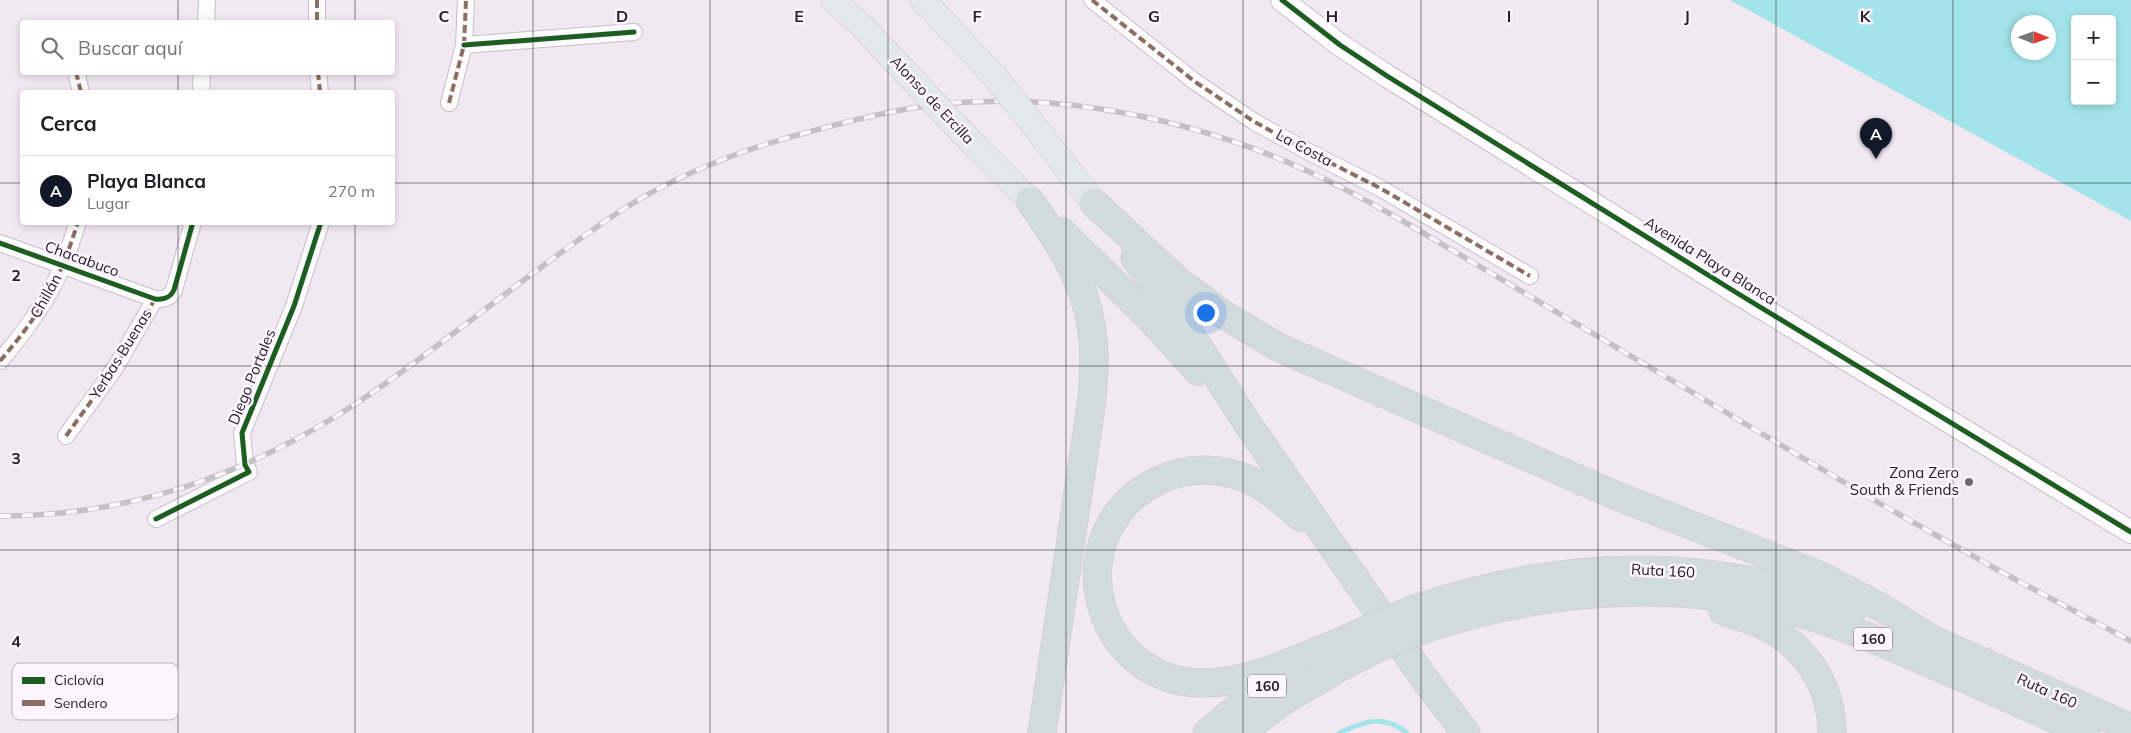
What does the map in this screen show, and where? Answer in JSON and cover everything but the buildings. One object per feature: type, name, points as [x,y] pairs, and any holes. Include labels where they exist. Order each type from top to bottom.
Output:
[{"type":"highway","points":[[1030,201],[1149,317],[1249,426]]},
{"type":"highway","points":[[1030,201],[1062,249],[1081,288],[1092,325],[1094,362],[1092,406],[1042,733]]},
{"type":"highway","points":[[1094,203],[1184,326],[1249,426],[1426,682],[1466,733]]},
{"type":"highway","points":[[1094,203],[1157,263],[1186,287],[1224,315],[1278,347],[1612,494],[1821,576],[1882,608],[1935,641]]},
{"type":"highway","points":[[1330,542],[1274,495],[1246,478],[1216,470],[1185,471],[1162,478],[1141,490],[1119,512],[1103,539],[1099,555],[1097,579],[1100,603],[1105,618],[1122,646],[1141,664],[1159,674],[1177,680],[1208,683],[1237,679],[1338,656]]},
{"type":"highway","name":"Ruta 160","points":[[1206,733],[1269,685],[1338,656],[1377,648],[1416,620],[1472,591],[1517,580],[1593,570],[1666,569],[1743,578],[1803,592],[1868,613],[2131,728]]},
{"type":"highway","points":[[1647,592],[1754,621],[1779,634],[1803,655],[1820,679],[1829,704],[1832,733]]},
{"type":"highway","name":"Ruta 160","points":[[1416,620],[1472,614],[1539,600],[1586,594],[1647,592],[1717,596],[1752,602],[1826,621],[1907,653],[2086,733]]},
{"type":"highway","name":"Ruta 160","points":[[1241,733],[1338,656]]},
{"type":"main road","name":"Alonso de Ercilla","points":[[834,0],[862,26],[978,149],[1030,201]]},
{"type":"main road","points":[[923,0],[994,76],[1094,203]]},
{"type":"street","points":[[206,20],[208,0]]},
{"type":"street","points":[[317,0],[317,20]]},
{"type":"street","points":[[449,103],[464,45],[466,0]]},
{"type":"street","name":"La Costa","points":[[1092,0],[1194,81],[1253,121],[1380,188],[1530,276]]},
{"type":"street","name":"Avenida Playa Blanca","points":[[1282,0],[1340,45],[1387,76],[2131,532]]},
{"type":"street","points":[[464,45],[634,32]]},
{"type":"street","points":[[77,75],[80,90]]},
{"type":"street","points":[[201,90],[202,75]]},
{"type":"street","points":[[318,75],[320,90]]},
{"type":"street","name":"Chillán","points":[[0,361],[41,308],[63,266],[77,225]]},
{"type":"street","name":"Yerbas Buenas","points":[[66,436],[115,368],[155,299],[167,298],[174,290],[192,225]]},
{"type":"street","name":"Diego Portales","points":[[156,519],[249,472],[245,465],[242,433],[294,306],[320,225]]},
{"type":"street","name":"Chacabuco","points":[[0,243],[155,299]]},
{"type":"water","points":[[1730,0],[2131,0],[2131,221]]},
{"type":"waterway","points":[[1339,733],[1357,725],[1374,721],[1390,723],[1407,733]]},
{"type":"railway","points":[[0,516],[54,514],[105,507],[156,495],[205,480],[253,461],[299,438],[345,411],[389,381],[607,220],[655,191],[705,166],[785,139],[892,112],[940,104],[986,101],[1033,102],[1126,113],[1172,123],[1261,151],[1331,182],[1413,227],[1879,503],[2005,574],[2131,641]]},
{"type":"marked path","points":[[317,0],[317,20]]},
{"type":"marked path","points":[[449,103],[464,45],[466,0]]},
{"type":"marked path","points":[[1092,0],[1194,81],[1253,121],[1380,188],[1530,276]]},
{"type":"marked path","points":[[77,75],[80,90]]},
{"type":"marked path","points":[[318,75],[320,90]]},
{"type":"marked path","points":[[0,361],[27,328],[50,292],[64,262],[77,225]]},
{"type":"marked path","points":[[66,436],[115,368],[155,299]]},
{"type":"cycle path","points":[[1282,0],[1340,45],[1387,76],[1737,293],[2131,532]]},
{"type":"cycle path","points":[[464,45],[634,32]]},
{"type":"cycle path","points":[[0,243],[155,299],[161,299],[169,297],[174,290],[192,225]]},
{"type":"cycle path","points":[[156,519],[249,472],[245,465],[242,433],[294,306],[320,225]]},
{"type":"place","name":"Playa Blanca","points":[[1876,159]]},
{"type":"place","name":"Zona Zero South & Friends","points":[[1969,482]]}]
